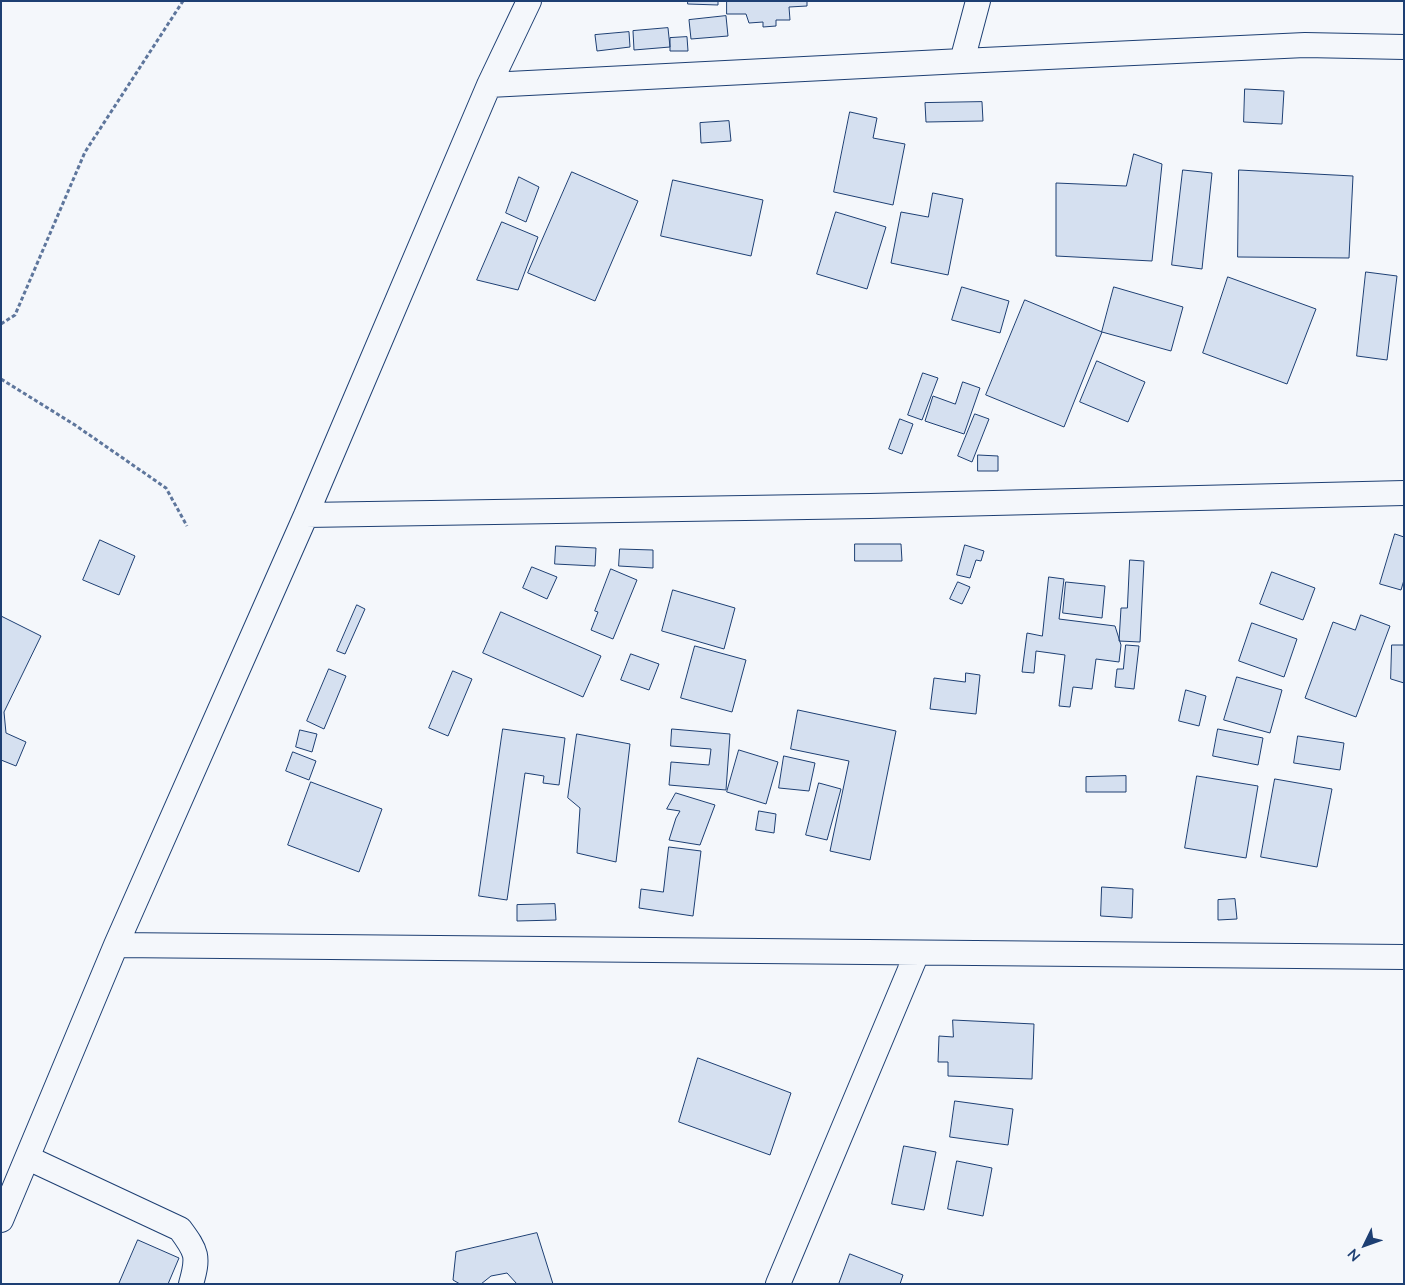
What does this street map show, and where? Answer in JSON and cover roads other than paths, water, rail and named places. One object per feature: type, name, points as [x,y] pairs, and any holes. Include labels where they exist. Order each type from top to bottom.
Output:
[{"type":"street","points":[[1,1220],[116,945],[306,515],[489,85],[529,1]]},
{"type":"street","points":[[962,60],[978,1]]},
{"type":"street","points":[[489,85],[962,60],[1306,45],[1404,47]]},
{"type":"street","points":[[306,515],[870,506],[1404,493]]},
{"type":"street","points":[[116,945],[1404,957]]},
{"type":"street","points":[[778,1284],[917,952]]},
{"type":"street","points":[[28,1158],[180,1230],[194,1249],[195,1267],[191,1284]]}]
